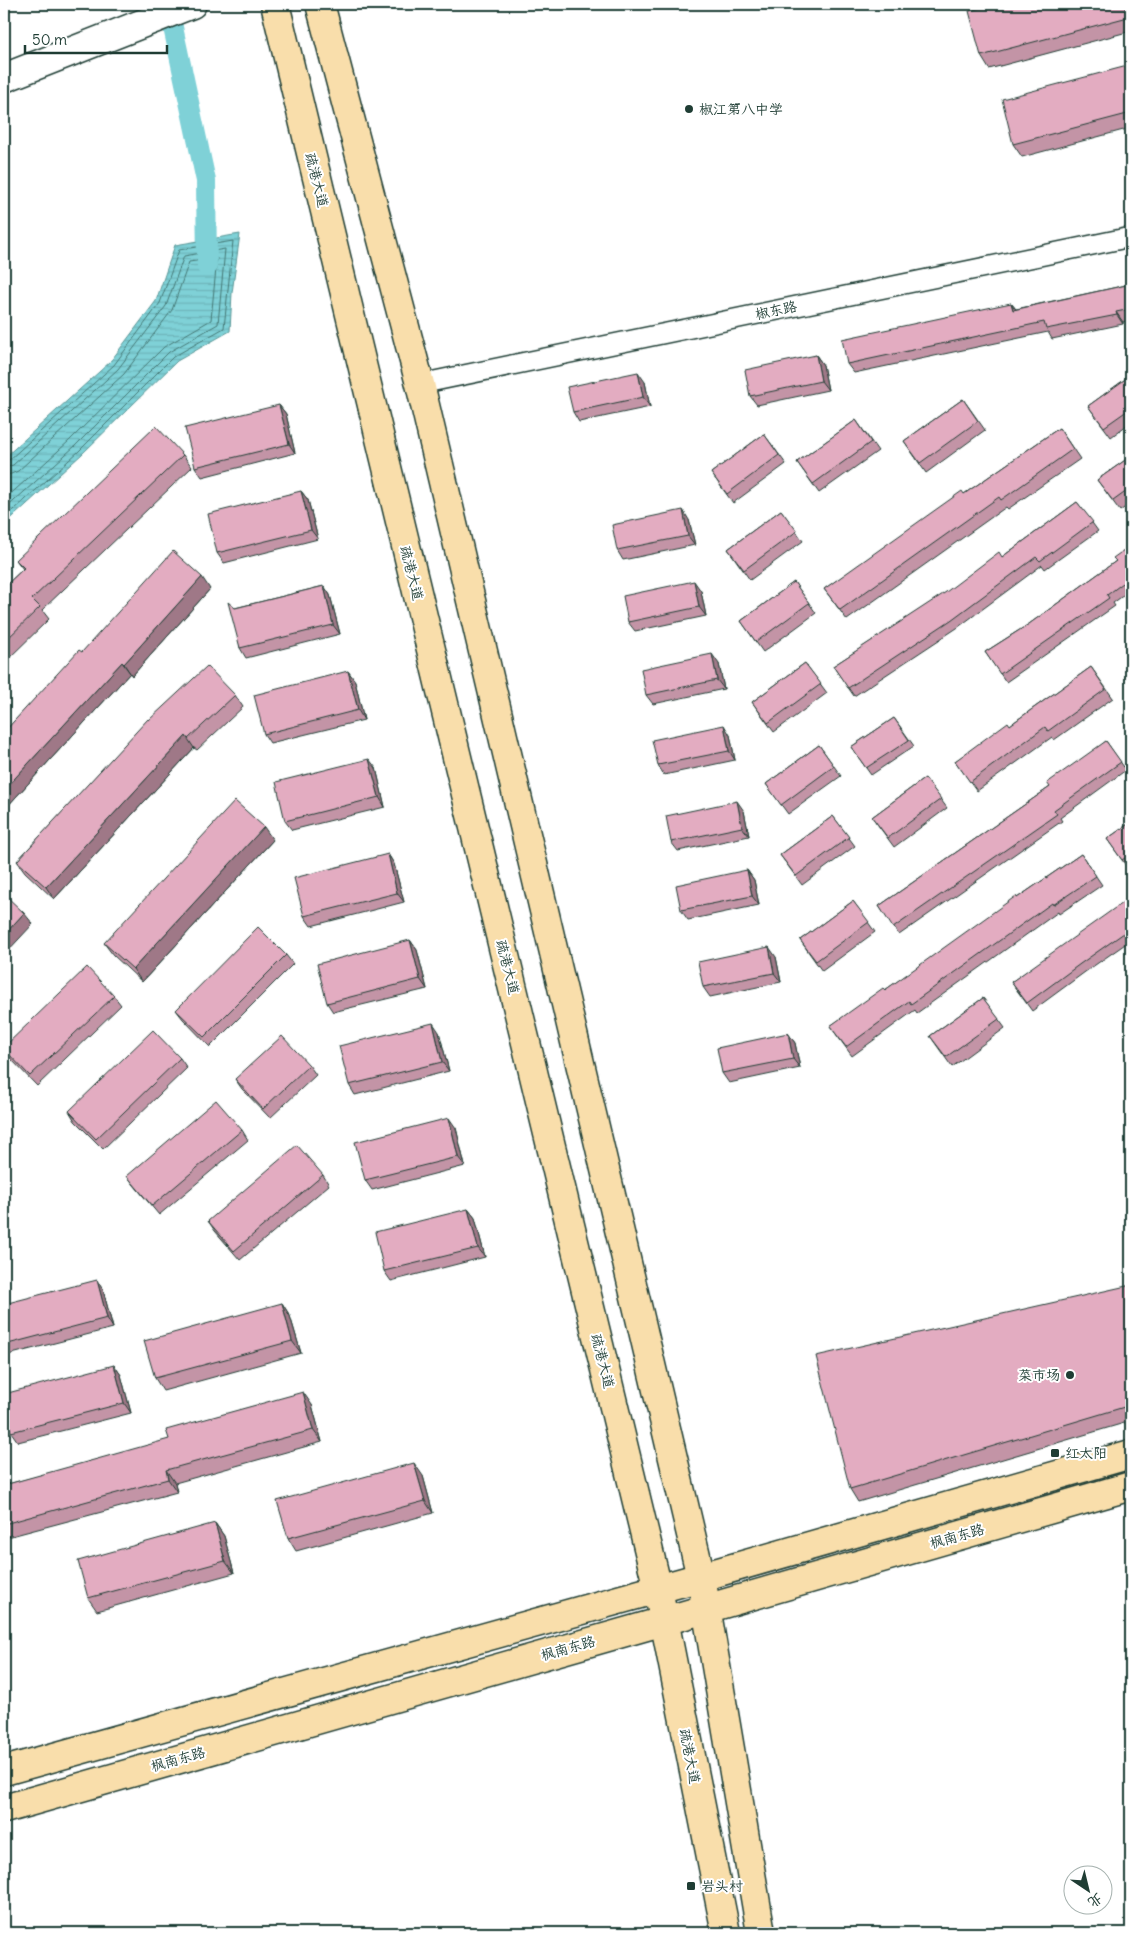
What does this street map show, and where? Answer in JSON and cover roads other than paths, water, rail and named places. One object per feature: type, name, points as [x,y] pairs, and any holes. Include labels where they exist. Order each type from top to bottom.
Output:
[{"type":"main road","points":[[4,78],[192,4]]},
{"type":"main road","name":"疏港大道","points":[[275,4],[658,1589],[726,1933]]},
{"type":"main road","points":[[320,4],[420,384],[701,1577],[761,1933]]},
{"type":"main road","points":[[4,1771],[701,1577],[1131,1454]]},
{"type":"main road","name":"枫南东路","points":[[4,1808],[664,1621],[1131,1486]]},
{"type":"street","name":"椒东路","points":[[420,384],[1131,237]]},
{"type":"water","points":[[240,234],[232,293],[230,331],[177,361],[82,454],[4,525],[4,458],[110,362],[156,301],[175,245]]},
{"type":"waterway","points":[[168,4],[206,181],[207,267]]},
{"type":"place","name":"椒江第八中学","points":[[689,109]]},
{"type":"place","name":"菜市场","points":[[1070,1375]]},
{"type":"place","name":"红太阳","points":[[1055,1453]]},
{"type":"place","name":"岩头村","points":[[691,1886]]}]
